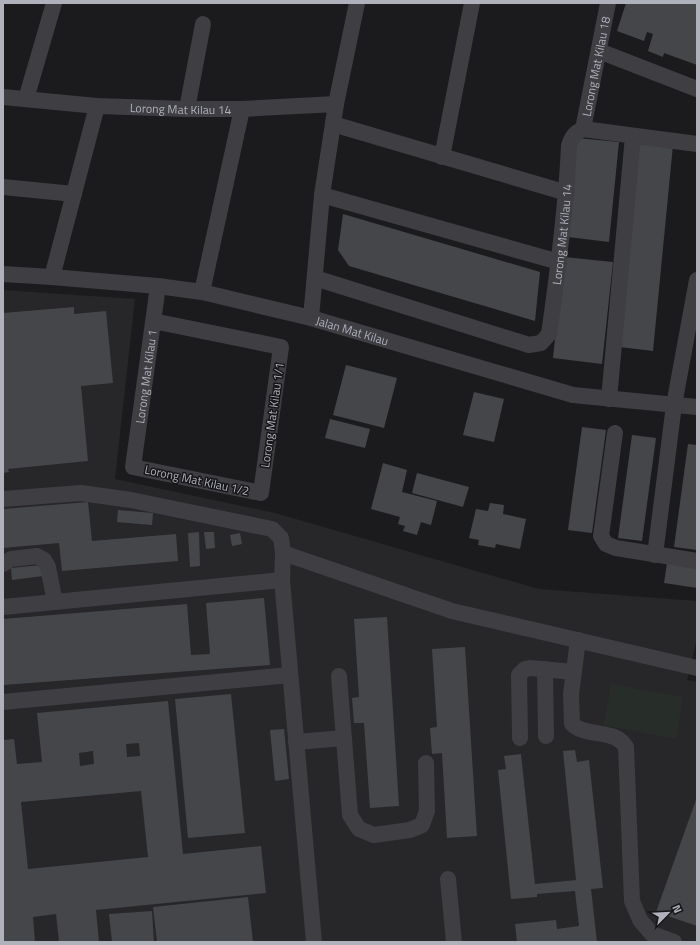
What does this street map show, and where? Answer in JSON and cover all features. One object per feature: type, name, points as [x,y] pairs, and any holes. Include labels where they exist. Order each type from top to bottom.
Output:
[{"type":"street","points":[[26,99],[54,3]]},
{"type":"street","points":[[311,318],[322,195],[336,104],[357,3]]},
{"type":"street","points":[[442,157],[472,3]]},
{"type":"street","name":"Lorong Mat Kilau 18","points":[[583,129],[608,3]]},
{"type":"street","points":[[187,109],[203,24]]},
{"type":"street","points":[[599,51],[697,89]]},
{"type":"street","name":"Lorong Mat Kilau 14","points":[[3,97],[97,106],[187,109],[242,109],[336,104]]},
{"type":"street","points":[[52,277],[97,106]]},
{"type":"street","points":[[202,292],[242,109]]},
{"type":"street","points":[[333,124],[567,193]]},
{"type":"street","points":[[583,129],[697,144]]},
{"type":"street","name":"Lorong Mat Kilau 14","points":[[315,278],[529,345],[541,343],[549,334],[567,193],[570,140],[575,132],[583,129]]},
{"type":"street","points":[[609,398],[633,136]]},
{"type":"street","points":[[3,187],[74,194]]},
{"type":"street","points":[[322,195],[559,262]]},
{"type":"street","name":"Jalan Mat Kilau","points":[[3,274],[158,286],[202,292],[311,318],[573,395],[697,407]]},
{"type":"street","points":[[655,555],[674,405],[694,315],[697,280]]},
{"type":"street","name":"Lorong Mat Kilau 1","points":[[133,467],[158,286]]},
{"type":"street","name":"Lorong Mat Kilau 1/1","points":[[153,321],[281,347],[261,493]]},
{"type":"street","points":[[616,433],[601,536],[606,544],[616,548],[697,561]]},
{"type":"street","name":"Lorong Mat Kilau 1/2","points":[[133,467],[261,493]]},
{"type":"street","points":[[3,499],[82,493],[131,500],[272,529],[281,538],[283,553],[282,580],[314,942]]},
{"type":"street","points":[[283,553],[452,611],[697,668]]},
{"type":"street","points":[[3,564],[11,559],[38,556],[44,560],[48,567],[55,602]]},
{"type":"street","points":[[3,607],[282,580]]},
{"type":"street","points":[[578,640],[571,694],[572,724],[577,728],[615,737],[623,742],[626,748],[632,901],[640,920],[652,934],[674,942]]},
{"type":"street","points":[[520,738],[519,675],[525,669],[545,669],[574,672]]},
{"type":"street","points":[[545,669],[546,736]]},
{"type":"street","points":[[3,702],[290,675]]},
{"type":"street","points":[[339,676],[350,815],[358,829],[374,835],[410,830],[422,825],[427,810],[426,763]]},
{"type":"street","points":[[296,742],[344,738]]},
{"type":"street","points":[[448,879],[454,942]]},
{"type":"shaded area","points":[[3,290],[135,299],[115,479],[275,513],[539,589],[697,601],[697,638],[687,680],[697,682],[697,942],[3,942]]},
{"type":"shaded area","points":[[611,684],[683,697],[676,739],[604,725]]},
{"type":"building","points":[[626,3],[697,3],[697,65],[664,53],[663,57],[648,51],[653,34],[647,32],[644,41],[617,31]]},
{"type":"building","points":[[577,138],[619,142],[609,242],[568,237]]},
{"type":"building","points":[[640,142],[673,145],[653,351],[620,347]]},
{"type":"building","points":[[343,214],[540,272],[535,321],[349,266],[338,250]]},
{"type":"building","points":[[564,257],[613,262],[602,364],[553,358]]},
{"type":"building","points":[[74,307],[74,314],[106,311],[113,383],[81,386],[88,461],[8,469],[9,472],[3,473],[3,313]]},
{"type":"building","points":[[346,365],[397,378],[384,428],[333,415]]},
{"type":"building","points":[[474,392],[504,399],[494,442],[463,435]]},
{"type":"building","points":[[330,419],[370,429],[365,448],[325,438]]},
{"type":"building","points":[[582,427],[606,430],[592,533],[568,530]]},
{"type":"building","points":[[632,435],[656,438],[642,541],[618,538]]},
{"type":"building","points":[[688,444],[697,445],[697,550],[674,547]]},
{"type":"building","points":[[383,463],[407,470],[402,492],[437,501],[431,525],[421,522],[417,535],[403,531],[405,526],[398,524],[400,517],[371,509]]},
{"type":"building","points":[[417,473],[469,487],[463,507],[412,493]]},
{"type":"building","points":[[88,502],[92,541],[176,534],[178,561],[62,571],[59,543],[3,548],[3,509]]},
{"type":"building","points":[[490,503],[504,505],[503,514],[526,519],[520,549],[496,544],[495,548],[478,545],[479,540],[469,538],[476,509],[488,511]]},
{"type":"building","points":[[118,510],[153,513],[152,525],[117,522]]},
{"type":"building","points":[[199,532],[200,566],[190,567],[188,533]]},
{"type":"building","points":[[204,532],[214,532],[215,548],[206,549]]},
{"type":"building","points":[[240,533],[242,544],[232,546],[230,535]]},
{"type":"building","points":[[667,563],[697,567],[697,588],[664,583]]},
{"type":"building","points":[[42,565],[43,576],[12,580],[11,568]]},
{"type":"building","points":[[264,598],[270,665],[3,685],[3,619],[187,604],[191,655],[210,654],[206,603]]},
{"type":"building","points":[[387,617],[399,806],[370,808],[364,723],[354,723],[352,698],[359,697],[354,619]]},
{"type":"building","points":[[465,647],[477,836],[447,838],[442,753],[432,754],[430,728],[437,727],[432,649]]},
{"type":"building","points":[[231,694],[245,833],[188,838],[175,699]]},
{"type":"building","points":[[168,701],[183,854],[261,846],[266,893],[96,910],[99,942],[59,942],[56,914],[33,917],[35,942],[3,942],[3,740],[14,739],[17,764],[42,762],[37,713]],"holes":[[[139,743],[140,756],[127,757],[126,744]],[[93,751],[94,764],[80,766],[79,753]],[[141,791],[148,857],[28,869],[21,802]]]},
{"type":"building","points":[[284,729],[289,779],[275,781],[270,730]]},
{"type":"building","points":[[575,750],[577,762],[589,760],[603,888],[591,889],[597,942],[517,942],[515,924],[556,920],[557,929],[579,926],[575,891],[537,894],[537,897],[511,899],[498,770],[506,769],[504,756],[521,754],[535,884],[576,880],[563,751]]},
{"type":"building","points":[[697,797],[697,926],[656,912]]},
{"type":"building","points":[[248,897],[253,942],[157,942],[153,907]]},
{"type":"building","points":[[152,911],[154,942],[112,942],[109,914]]}]
